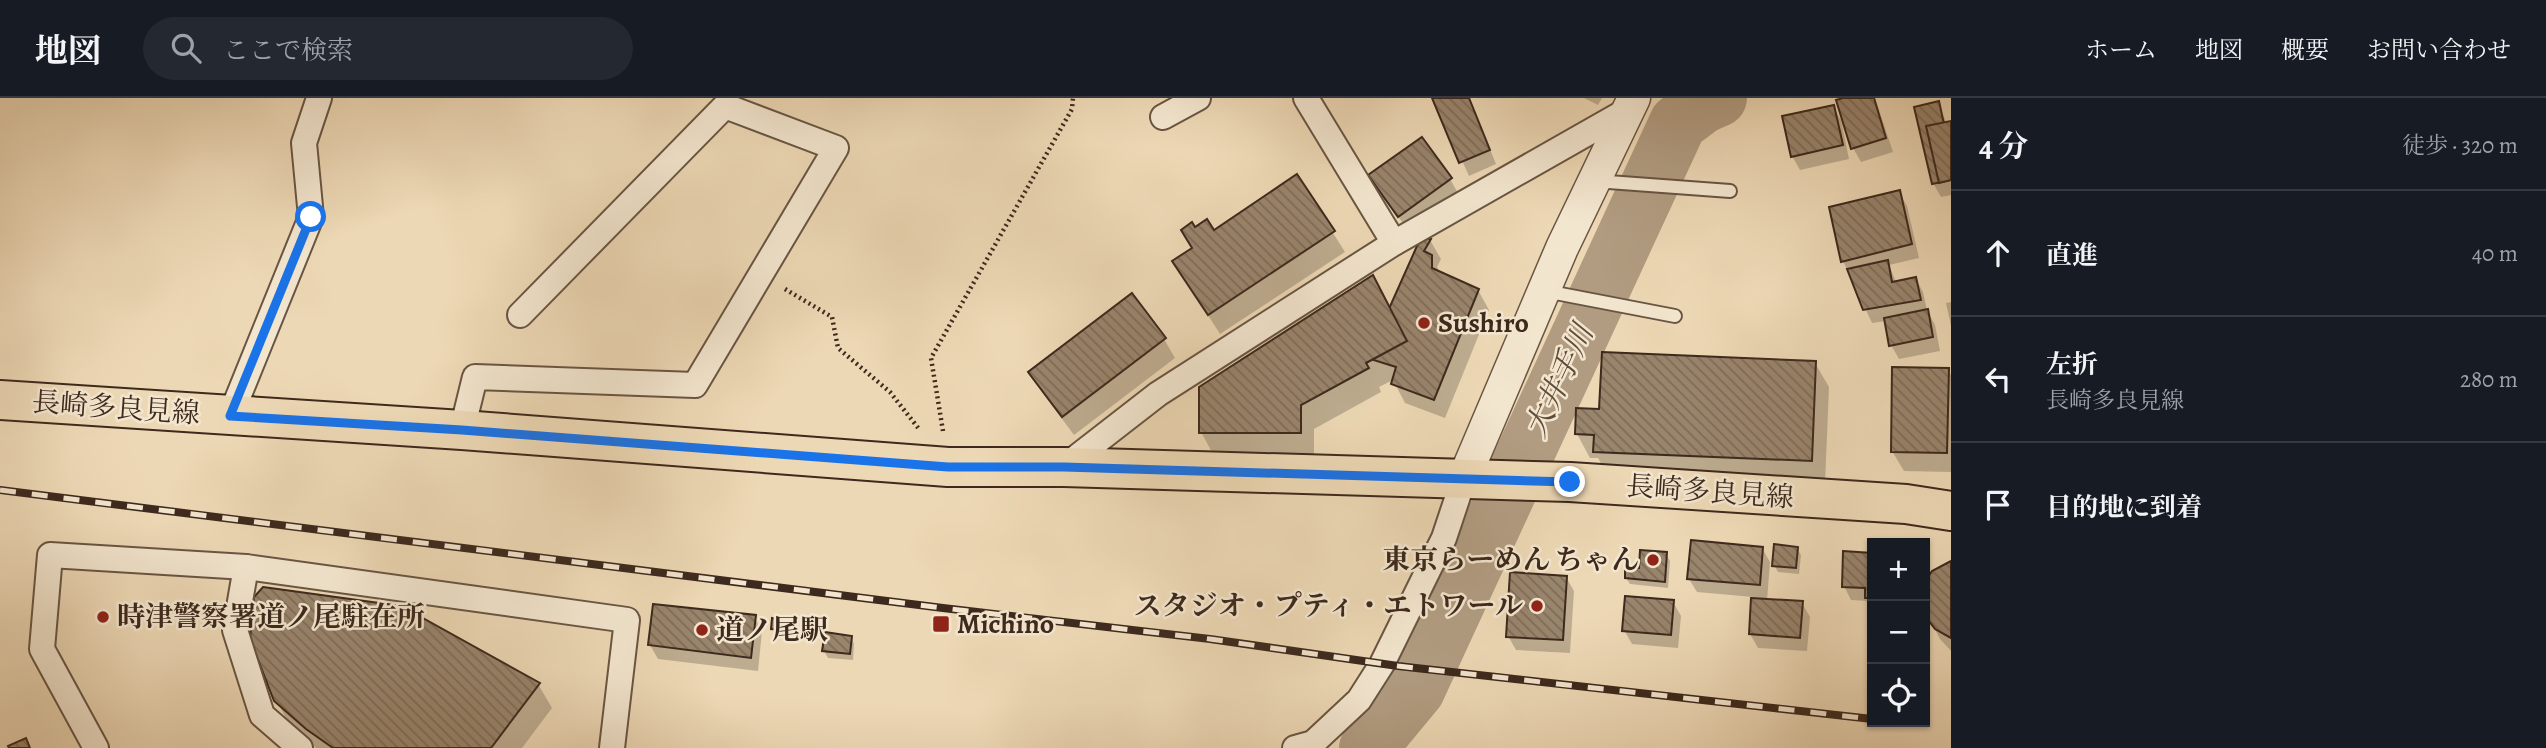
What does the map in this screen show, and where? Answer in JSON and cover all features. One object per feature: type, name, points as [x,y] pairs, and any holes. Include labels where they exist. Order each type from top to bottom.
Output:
[{"type":"main road","name":"長崎多良見線","points":[[0,400],[462,430],[948,467],[1064,467],[1463,481],[1570,482],[1906,504],[1951,511]]},
{"type":"street","points":[[230,416],[311,217],[304,142],[319,98]]},
{"type":"street","points":[[1163,117],[1198,98]]},
{"type":"street","points":[[1306,98],[1394,243]]},
{"type":"street","points":[[1064,467],[1158,394],[1394,243],[1631,104]]},
{"type":"street","points":[[1295,748],[1313,743],[1359,700],[1382,664],[1444,538],[1463,481],[1545,291],[1631,104]]},
{"type":"street","points":[[462,430],[475,377],[695,385],[836,148],[725,106],[520,315]]},
{"type":"street","points":[[96,748],[42,649],[50,555],[246,567],[627,620],[612,748]]},
{"type":"street","points":[[246,567],[235,630],[262,715],[300,748]]},
{"type":"lane","points":[[1595,181],[1730,191]]},
{"type":"lane","points":[[1545,291],[1675,316]]},
{"type":"path","points":[[948,467],[931,358],[1072,108],[1073,98]]},
{"type":"path","points":[[760,275],[832,317],[838,348],[890,392],[948,467]]},
{"type":"building","points":[[1432,98],[1469,98],[1490,150],[1459,163]]},
{"type":"building","points":[[1874,98],[1886,138],[1851,149],[1836,100]]},
{"type":"building","points":[[1939,101],[1951,157],[1951,180],[1932,184],[1914,107]]},
{"type":"building","points":[[1834,105],[1843,145],[1791,157],[1782,116]]},
{"type":"building","points":[[1951,121],[1951,180],[1939,183],[1926,126]]},
{"type":"building","points":[[1422,137],[1452,178],[1398,217],[1368,175]]},
{"type":"building","points":[[1297,174],[1335,231],[1208,315],[1172,261],[1192,248],[1181,230],[1192,222],[1195,227],[1207,219],[1214,230]]},
{"type":"building","points":[[1900,190],[1912,244],[1841,262],[1829,207]]},
{"type":"building","name":"Sushiro","points":[[1421,237],[1431,239],[1424,251],[1432,255],[1432,268],[1479,289],[1434,400],[1391,384],[1396,367],[1367,358]]},
{"type":"building","points":[[1888,260],[1892,282],[1916,277],[1921,300],[1863,310],[1847,269]]},
{"type":"building","points":[[1373,275],[1407,341],[1366,363],[1369,368],[1301,405],[1301,433],[1199,433],[1199,387]]},
{"type":"building","points":[[1132,293],[1166,338],[1062,417],[1028,372]]},
{"type":"building","points":[[1928,309],[1933,337],[1889,346],[1884,318]]},
{"type":"building","points":[[1602,352],[1816,361],[1812,461],[1593,452],[1594,435],[1575,434],[1576,408],[1599,409]]},
{"type":"building","points":[[1892,367],[1949,368],[1947,453],[1891,452]]},
{"type":"building","points":[[1691,540],[1763,547],[1760,585],[1687,579]]},
{"type":"building","points":[[1774,544],[1798,547],[1796,568],[1772,566]]},
{"type":"building","name":"東京らーめん ちゃん","points":[[1640,550],[1667,552],[1665,582],[1625,578],[1625,567],[1639,568]]},
{"type":"building","points":[[1843,551],[1867,553],[1867,598],[1865,588],[1842,587]]},
{"type":"building","points":[[1951,561],[1951,638],[1935,629],[1930,622],[1932,571]]},
{"type":"building","name":"スタジオ・プティ・エトワール","points":[[1510,572],[1567,576],[1563,640],[1506,637]]},
{"type":"building","points":[[263,587],[401,606],[540,683],[491,748],[333,748],[274,701],[250,639],[254,597]]},
{"type":"building","points":[[1625,596],[1674,600],[1671,635],[1622,631]]},
{"type":"building","points":[[1751,598],[1803,601],[1800,638],[1749,634]]},
{"type":"building","name":"道ノ尾駅","points":[[653,604],[756,615],[751,658],[648,645]]},
{"type":"building","points":[[772,618],[793,621],[792,631],[771,629]]},
{"type":"building","points":[[825,632],[852,636],[850,654],[822,651]]},
{"type":"building","points":[[26,738],[30,748],[9,748],[8,746]]},
{"type":"waterway","name":"大井手川","points":[[1368,748],[1416,690],[1678,123],[1702,105],[1718,98]]},
{"type":"railway","points":[[0,490],[1210,639],[1398,666],[1867,718]]},
{"type":"place","name":"Sushiro","points":[[1424,323]]},
{"type":"place","name":"東京らーめん ちゃん","points":[[1653,560]]},
{"type":"place","name":"スタジオ・プティ・エトワール","points":[[1537,606]]},
{"type":"place","name":"時津警察署道ノ尾駐在所","points":[[103,617]]},
{"type":"place","name":"Michino","points":[[941,624]]},
{"type":"place","name":"道ノ尾駅","points":[[702,630]]},
{"type":"route","points":[[311,217],[230,416],[462,430],[948,467],[1064,467],[1463,481],[1570,482]]}]
